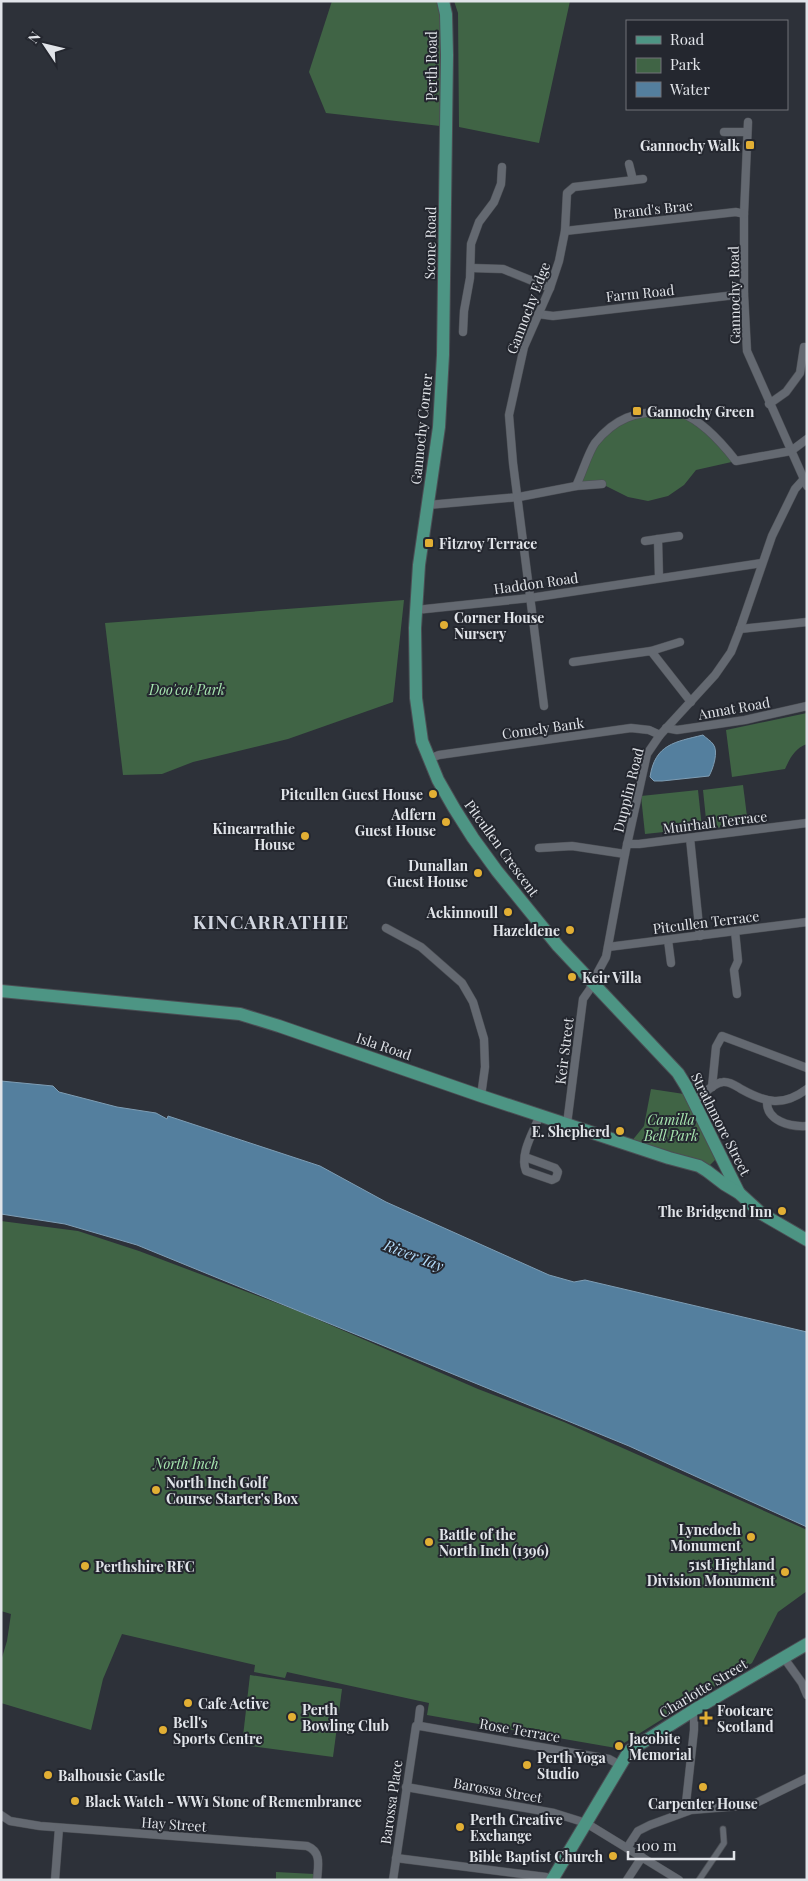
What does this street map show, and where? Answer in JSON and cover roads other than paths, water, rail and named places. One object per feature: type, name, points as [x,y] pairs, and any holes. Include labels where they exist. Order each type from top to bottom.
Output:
[{"type":"main road","name":"Perth Road","points":[[443,1],[446,14],[446,131]]},
{"type":"main road","name":"Scone Road","points":[[443,355],[446,131]]},
{"type":"main road","name":"Gannochy Corner","points":[[428,505],[439,427],[443,355]]},
{"type":"main road","points":[[416,610],[419,565],[428,505]]},
{"type":"main road","name":"Pitcullen Crescent","points":[[416,610],[416,684],[422,741],[428,759],[438,780],[473,838],[518,897],[592,983]]},
{"type":"main road","name":"Strathmore Street","points":[[592,983],[678,1072],[739,1193]]},
{"type":"main road","name":"Isla Road","points":[[1,991],[240,1014],[481,1096],[700,1166],[739,1193]]},
{"type":"main road","points":[[739,1193],[762,1214],[807,1240]]},
{"type":"main road","name":"Charlotte Street","points":[[551,1880],[620,1765],[634,1748],[807,1644]]},
{"type":"street","name":"Gannochy Road","points":[[748,122],[744,214],[744,294],[747,351],[805,483]]},
{"type":"street","points":[[724,132],[747,132]]},
{"type":"street","points":[[629,164],[633,180],[644,179]]},
{"type":"street","points":[[463,332],[471,244],[479,222],[494,202],[501,184],[502,167]]},
{"type":"street","name":"Gannochy Edge","points":[[544,706],[519,497],[513,463],[510,415],[524,347],[550,288],[559,261],[565,231],[567,193],[570,188],[574,187],[633,180]]},
{"type":"street","name":"Brand's Brae","points":[[565,231],[736,212],[744,214]]},
{"type":"street","points":[[470,268],[503,269],[550,288]]},
{"type":"street","name":"Farm Road","points":[[538,314],[552,316],[744,294]]},
{"type":"street","points":[[769,404],[786,392],[800,373],[804,347]]},
{"type":"street","points":[[576,486],[595,444],[620,420],[630,415],[653,412],[680,412],[708,430],[736,461],[791,451],[807,439]]},
{"type":"street","name":"Dupplin Road","points":[[592,983],[606,957],[627,844],[647,754],[666,728],[715,676],[731,652],[762,563],[783,511],[795,489],[805,483]]},
{"type":"street","points":[[428,505],[519,497],[576,486],[602,484]]},
{"type":"street","points":[[645,541],[679,536]]},
{"type":"street","points":[[658,539],[659,578]]},
{"type":"street","name":"Haddon Road","points":[[416,610],[530,598],[762,563]]},
{"type":"street","points":[[740,629],[807,622]]},
{"type":"street","points":[[573,662],[650,651],[680,642]]},
{"type":"street","points":[[650,651],[691,702]]},
{"type":"street","name":"Annat Road","points":[[666,728],[677,730],[730,722],[807,706]]},
{"type":"street","name":"Comely Bank","points":[[428,759],[449,754],[631,728],[649,730],[660,735]]},
{"type":"street","name":"Muirhall Terrace","points":[[627,844],[640,844],[807,823]]},
{"type":"street","points":[[690,838],[700,936]]},
{"type":"street","points":[[539,848],[572,846],[625,854]]},
{"type":"street","name":"Pitcullen Terrace","points":[[608,947],[807,922]]},
{"type":"street","points":[[386,928],[422,947],[462,983],[473,1002],[484,1039],[485,1067],[481,1096]]},
{"type":"street","points":[[735,931],[738,962],[734,970],[737,994]]},
{"type":"street","points":[[668,940],[671,963]]},
{"type":"street","name":"Keir Street","points":[[567,1124],[583,999],[592,983]]},
{"type":"street","points":[[712,1087],[716,1047],[722,1036],[807,1068]]},
{"type":"street","points":[[694,1101],[712,1087],[726,1082],[767,1100],[778,1102],[791,1099],[807,1089]]},
{"type":"street","points":[[767,1100],[768,1110],[775,1119],[788,1125],[807,1126]]},
{"type":"street","points":[[525,1157],[540,1115]]},
{"type":"street","points":[[784,1658],[802,1683],[807,1694]]},
{"type":"street","name":"Barossa Place","points":[[392,1880],[420,1709]]},
{"type":"street","points":[[687,1811],[686,1803],[694,1730],[694,1718],[691,1712]]},
{"type":"street","name":"Rose Terrace","points":[[417,1727],[609,1759],[620,1765]]},
{"type":"street","points":[[627,1848],[640,1829],[687,1811],[702,1808],[752,1805],[807,1778]]},
{"type":"street","name":"Barossa Street","points":[[406,1786],[554,1813],[586,1823],[679,1880]]},
{"type":"street","name":"Hay Street","points":[[1,1815],[10,1821],[59,1828],[307,1846],[315,1851],[318,1857],[317,1880]]},
{"type":"street","points":[[55,1880],[59,1828]]},
{"type":"street","points":[[699,1880],[724,1843],[723,1830]]},
{"type":"street","points":[[627,1880],[642,1857]]},
{"type":"street","points":[[396,1858],[546,1877],[551,1880]]},
{"type":"water","points":[[703,735],[715,747],[714,765],[709,776],[662,781],[654,781],[650,777],[656,758],[668,746]]},
{"type":"water","name":"River Tay","points":[[1,1081],[53,1086],[59,1092],[117,1107],[156,1113],[167,1119],[168,1116],[320,1166],[386,1202],[549,1275],[574,1282],[585,1280],[807,1332],[807,1527],[629,1446],[137,1245],[65,1224],[1,1214]]},
{"type":"place","name":"Gannochy Walk","points":[[750,145]]},
{"type":"place","name":"Gannochy Green","points":[[637,411]]},
{"type":"place","name":"Fitzroy Terrace","points":[[429,543]]},
{"type":"place","name":"Corner House Nursery","points":[[444,625]]},
{"type":"place","name":"Pitcullen Guest House","points":[[433,794]]},
{"type":"place","name":"Adfern Guest House","points":[[446,822]]},
{"type":"place","name":"Kincarrathie House","points":[[305,836]]},
{"type":"place","name":"Dunallan Guest House","points":[[478,873]]},
{"type":"place","name":"Ackinnoull","points":[[508,912]]},
{"type":"place","name":"Hazeldene","points":[[570,930]]},
{"type":"place","name":"Keir Villa","points":[[572,977]]},
{"type":"place","name":"E. Shepherd","points":[[620,1131]]},
{"type":"place","name":"The Bridgend Inn","points":[[782,1211]]},
{"type":"place","name":"North Inch Golf Course Starter's Box","points":[[156,1490]]},
{"type":"place","name":"Lynedoch Monument","points":[[751,1537]]},
{"type":"place","name":"Battle of the North Inch (1396)","points":[[429,1542]]},
{"type":"place","name":"Perthshire RFC","points":[[85,1566]]},
{"type":"place","name":"51st Highland Division Monument","points":[[785,1572]]},
{"type":"place","name":"Cafe Active","points":[[188,1703]]},
{"type":"place","name":"Perth Bowling Club","points":[[292,1717]]},
{"type":"place","name":"Footcare Scotland","points":[[706,1718]]},
{"type":"place","name":"Bell's Sports Centre","points":[[163,1730]]},
{"type":"place","name":"Jacobite Memorial","points":[[619,1746]]},
{"type":"place","name":"Perth Yoga Studio","points":[[527,1765]]},
{"type":"place","name":"Balhousie Castle","points":[[48,1775]]},
{"type":"place","name":"Carpenter House","points":[[703,1787]]},
{"type":"place","name":"Black Watch - WW1 Stone of Remembrance","points":[[75,1801]]},
{"type":"place","name":"Perth Creative Exchange","points":[[460,1827]]},
{"type":"place","name":"Bible Baptist Church","points":[[613,1856]]},
{"type":"district","name":"KINCARRATHIE","points":[[271,921]]},
{"type":"park label","name":"Doo'cot Park","points":[[187,689]]},
{"type":"park label","name":"Camilla Bell Park","points":[[671,1128]]},
{"type":"park label","name":"North Inch","points":[[186,1463]]}]
